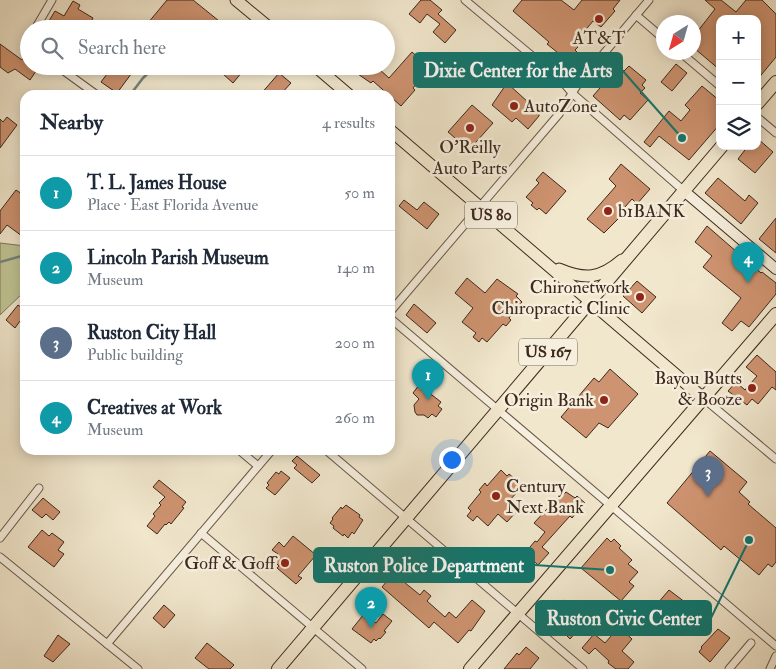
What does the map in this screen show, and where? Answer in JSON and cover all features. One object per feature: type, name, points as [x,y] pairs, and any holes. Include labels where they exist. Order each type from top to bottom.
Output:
[{"type":"highway","points":[[761,99],[776,82]]},
{"type":"highway","points":[[590,301],[719,150]]},
{"type":"highway","name":"US 167","points":[[278,669],[590,301]]},
{"type":"highway","points":[[470,669],[776,314]]},
{"type":"main road","points":[[236,0],[260,20]]},
{"type":"main road","points":[[326,75],[343,90]]},
{"type":"main road","name":"US 80","points":[[395,134],[549,264],[703,398]]},
{"type":"main road","points":[[684,191],[776,269]]},
{"type":"main road","points":[[549,264],[571,274],[593,277],[617,264],[640,243]]},
{"type":"street","points":[[40,20],[52,0]]},
{"type":"street","points":[[465,0],[562,81],[572,93],[684,191]]},
{"type":"street","points":[[395,306],[565,106],[572,93],[649,0]]},
{"type":"street","points":[[636,15],[656,32]]},
{"type":"street","points":[[689,60],[716,83]]},
{"type":"street","points":[[70,75],[90,90]]},
{"type":"street","points":[[761,120],[776,133]]},
{"type":"street","points":[[395,322],[776,646]]},
{"type":"street","points":[[703,398],[776,459]]},
{"type":"street","points":[[245,455],[258,466]]},
{"type":"street","points":[[107,644],[268,455]]},
{"type":"street","points":[[332,455],[583,669]]},
{"type":"street","points":[[0,538],[39,488]]},
{"type":"street","points":[[201,533],[362,669]]},
{"type":"street","points":[[0,557],[138,669]]},
{"type":"street","points":[[729,669],[751,643]]},
{"type":"street","points":[[770,669],[776,656]]},
{"type":"green space","points":[[0,243],[20,245],[20,296],[0,315]]},
{"type":"building","points":[[167,0],[193,0],[218,20],[150,20]]},
{"type":"building","points":[[421,0],[430,0],[442,10],[438,14],[456,30],[445,43],[433,32],[440,24],[427,14],[420,23],[409,14]]},
{"type":"building","points":[[522,0],[561,0],[574,10],[582,0],[620,0],[613,9],[615,11],[601,27],[593,21],[574,44],[578,47],[575,50],[578,53],[573,59],[571,57],[568,61],[547,44],[549,42],[513,11]]},
{"type":"building","points":[[705,0],[721,0],[736,12],[746,0],[762,0],[776,14],[776,57],[761,75],[761,15],[716,15],[716,67],[701,54],[701,27],[715,9]]},
{"type":"building","points":[[73,1],[80,5],[78,9],[93,18],[92,20],[50,20],[55,11],[64,16]]},
{"type":"building","points":[[0,44],[20,59],[20,73],[15,69],[8,73],[0,67]]},
{"type":"building","points":[[412,52],[430,68],[401,106],[395,101],[395,90],[383,90],[373,81],[371,83],[359,75],[386,75],[389,78],[395,75],[395,71]]},
{"type":"building","points":[[676,64],[687,73],[672,91],[661,82]]},
{"type":"building","points":[[619,66],[624,71],[629,66],[646,80],[642,85],[645,88],[640,93],[648,100],[630,120],[624,115],[620,120],[593,96]]},
{"type":"building","points":[[23,75],[33,75],[30,80]]},
{"type":"building","points":[[106,75],[130,75],[119,90],[113,90],[101,82]]},
{"type":"building","points":[[224,75],[240,75],[233,83]]},
{"type":"building","points":[[277,75],[281,75],[291,83],[285,90],[264,90]]},
{"type":"building","name":"AutoZone","points":[[507,83],[539,112],[539,116],[528,129],[516,118],[512,122],[492,105]]},
{"type":"building","points":[[702,86],[716,98],[716,129],[689,160],[659,136],[650,147],[644,142],[669,111],[681,121],[690,110],[685,105]]},
{"type":"building","name":"O'Reilly Auto Parts","points":[[472,105],[493,123],[469,150],[448,132]]},
{"type":"building","points":[[7,117],[17,125],[0,148],[0,119],[3,122]]},
{"type":"building","points":[[761,142],[773,152],[755,173],[738,159],[745,150],[761,150]]},
{"type":"building","points":[[621,164],[650,189],[637,204],[632,199],[618,215],[620,217],[604,233],[587,219],[616,186],[609,179]]},
{"type":"building","points":[[543,172],[566,191],[546,214],[539,208],[537,210],[531,205],[533,203],[526,197],[539,183],[536,180]]},
{"type":"building","points":[[718,178],[745,201],[749,195],[758,203],[741,224],[705,193]]},
{"type":"building","points":[[16,190],[20,193],[20,235],[7,225],[0,234],[0,211]]},
{"type":"building","points":[[404,200],[417,210],[424,202],[439,214],[427,229],[399,206]]},
{"type":"building","points":[[776,218],[776,253],[759,239]]},
{"type":"building","points":[[707,226],[761,273],[776,283],[776,294],[749,327],[741,321],[732,331],[722,323],[741,298],[703,267],[712,256],[695,242]]},
{"type":"building","points":[[467,278],[485,293],[497,279],[518,294],[516,296],[522,302],[509,318],[511,320],[506,326],[503,324],[487,342],[482,338],[479,342],[473,337],[476,333],[462,322],[473,308],[455,293]]},
{"type":"building","name":"Chironetwork Chiropractic Clinic","points":[[637,281],[656,297],[642,313],[623,296]]},
{"type":"building","points":[[414,304],[436,323],[427,333],[406,315]]},
{"type":"building","points":[[18,305],[20,306],[20,321],[15,328],[6,320]]},
{"type":"building","points":[[757,355],[776,372],[776,390],[772,387],[758,404],[752,399],[747,405],[728,391],[736,382],[745,390],[757,376],[746,367]]},
{"type":"building","name":"Origin Bank","points":[[610,369],[638,394],[608,428],[599,423],[586,438],[561,417],[594,378],[599,382]]},
{"type":"building","points":[[419,385],[441,402],[438,406],[442,409],[436,417],[432,414],[428,418],[424,415],[417,415],[415,412],[414,405],[419,399],[413,393]]},
{"type":"building","points":[[710,451],[747,482],[739,492],[750,502],[748,504],[776,528],[776,562],[772,567],[768,564],[759,575],[724,546],[721,550],[667,503]]},
{"type":"building","points":[[297,456],[320,475],[312,483],[294,468],[297,465],[292,461]]},
{"type":"building","name":"Century Next Bank","points":[[501,470],[507,476],[509,474],[515,479],[513,481],[521,488],[507,503],[516,512],[507,522],[498,514],[488,526],[477,516],[473,521],[467,516],[471,511],[468,508],[481,492],[479,490],[485,483],[487,486]]},
{"type":"building","points":[[281,471],[290,478],[275,495],[266,488],[269,485],[267,483],[276,472],[279,474]]},
{"type":"building","points":[[159,480],[186,502],[182,507],[184,508],[171,524],[169,522],[165,524],[157,534],[147,526],[155,516],[153,514],[161,505],[159,503],[165,497],[153,487]]},
{"type":"building","points":[[566,492],[575,498],[577,496],[585,503],[572,518],[570,516],[542,547],[549,553],[538,565],[525,553],[545,532],[534,523],[558,497],[560,498]]},
{"type":"building","points":[[43,498],[60,512],[53,520],[46,514],[42,518],[32,510]]},
{"type":"building","points":[[346,505],[360,515],[359,517],[363,520],[354,534],[352,532],[348,538],[333,528],[334,526],[330,523],[341,507],[342,509]]},
{"type":"building","points":[[42,530],[49,536],[52,533],[64,542],[58,550],[64,554],[54,567],[28,547]]},
{"type":"building","points":[[293,536],[316,555],[298,576],[302,578],[296,584],[277,568],[279,566],[273,560],[278,554],[272,550],[279,542],[284,547]]},
{"type":"building","points":[[607,538],[611,542],[614,539],[621,546],[619,548],[632,560],[628,564],[638,572],[629,582],[634,586],[621,601],[581,568]]},
{"type":"building","points":[[399,572],[407,579],[404,582],[420,595],[424,590],[431,596],[427,601],[445,617],[449,612],[456,618],[472,600],[485,611],[471,631],[469,630],[458,643],[434,622],[429,628],[382,587],[393,574],[396,576]]},
{"type":"building","points":[[669,590],[702,615],[704,619],[692,632],[657,604]]},
{"type":"building","points":[[563,600],[574,608],[583,620],[576,628],[578,630],[570,639],[563,632],[568,626],[553,611]]},
{"type":"building","points":[[164,605],[175,615],[164,628],[153,618]]},
{"type":"building","points":[[364,614],[376,623],[383,614],[392,621],[380,639],[376,641],[374,639],[371,643],[352,629]]},
{"type":"building","points":[[619,627],[632,639],[622,651],[634,662],[628,669],[616,669],[595,648],[589,654],[582,648],[594,634],[605,643]]},
{"type":"building","points":[[718,629],[730,638],[710,662],[699,652],[701,647]]},
{"type":"building","points":[[58,635],[70,644],[53,662],[44,656]]},
{"type":"building","points":[[207,643],[234,665],[230,669],[209,669],[195,658]]},
{"type":"building","points":[[526,647],[539,658],[530,669],[504,669],[517,653],[519,655]]},
{"type":"waterway","points":[[134,90],[146,75]]},
{"type":"waterway","points":[[0,262],[20,256]]},
{"type":"place","name":"AT&T","points":[[599,19]]},
{"type":"place","name":"AutoZone","points":[[514,106]]},
{"type":"place","name":"O'Reilly Auto Parts","points":[[470,128]]},
{"type":"place","name":"Dixie Center for the Arts","points":[[682,138]]},
{"type":"place","name":"b1BANK","points":[[608,211]]},
{"type":"place","name":"Creatives at Work","points":[[748,283]]},
{"type":"place","name":"Chironetwork Chiropractic Clinic","points":[[640,297]]},
{"type":"place","name":"Bayou Butts & Booze","points":[[752,388]]},
{"type":"place","name":"T. L. James House","points":[[428,400]]},
{"type":"place","name":"Origin Bank","points":[[604,400]]},
{"type":"place","name":"Century Next Bank","points":[[496,496]]},
{"type":"place","name":"Ruston City Hall","points":[[708,497]]},
{"type":"place","name":"Ruston Civic Center","points":[[749,540]]},
{"type":"place","name":"Goff & Goff","points":[[285,563]]},
{"type":"place","name":"Ruston Police Department","points":[[610,570]]},
{"type":"place","name":"Lincoln Parish Museum","points":[[371,628]]}]
